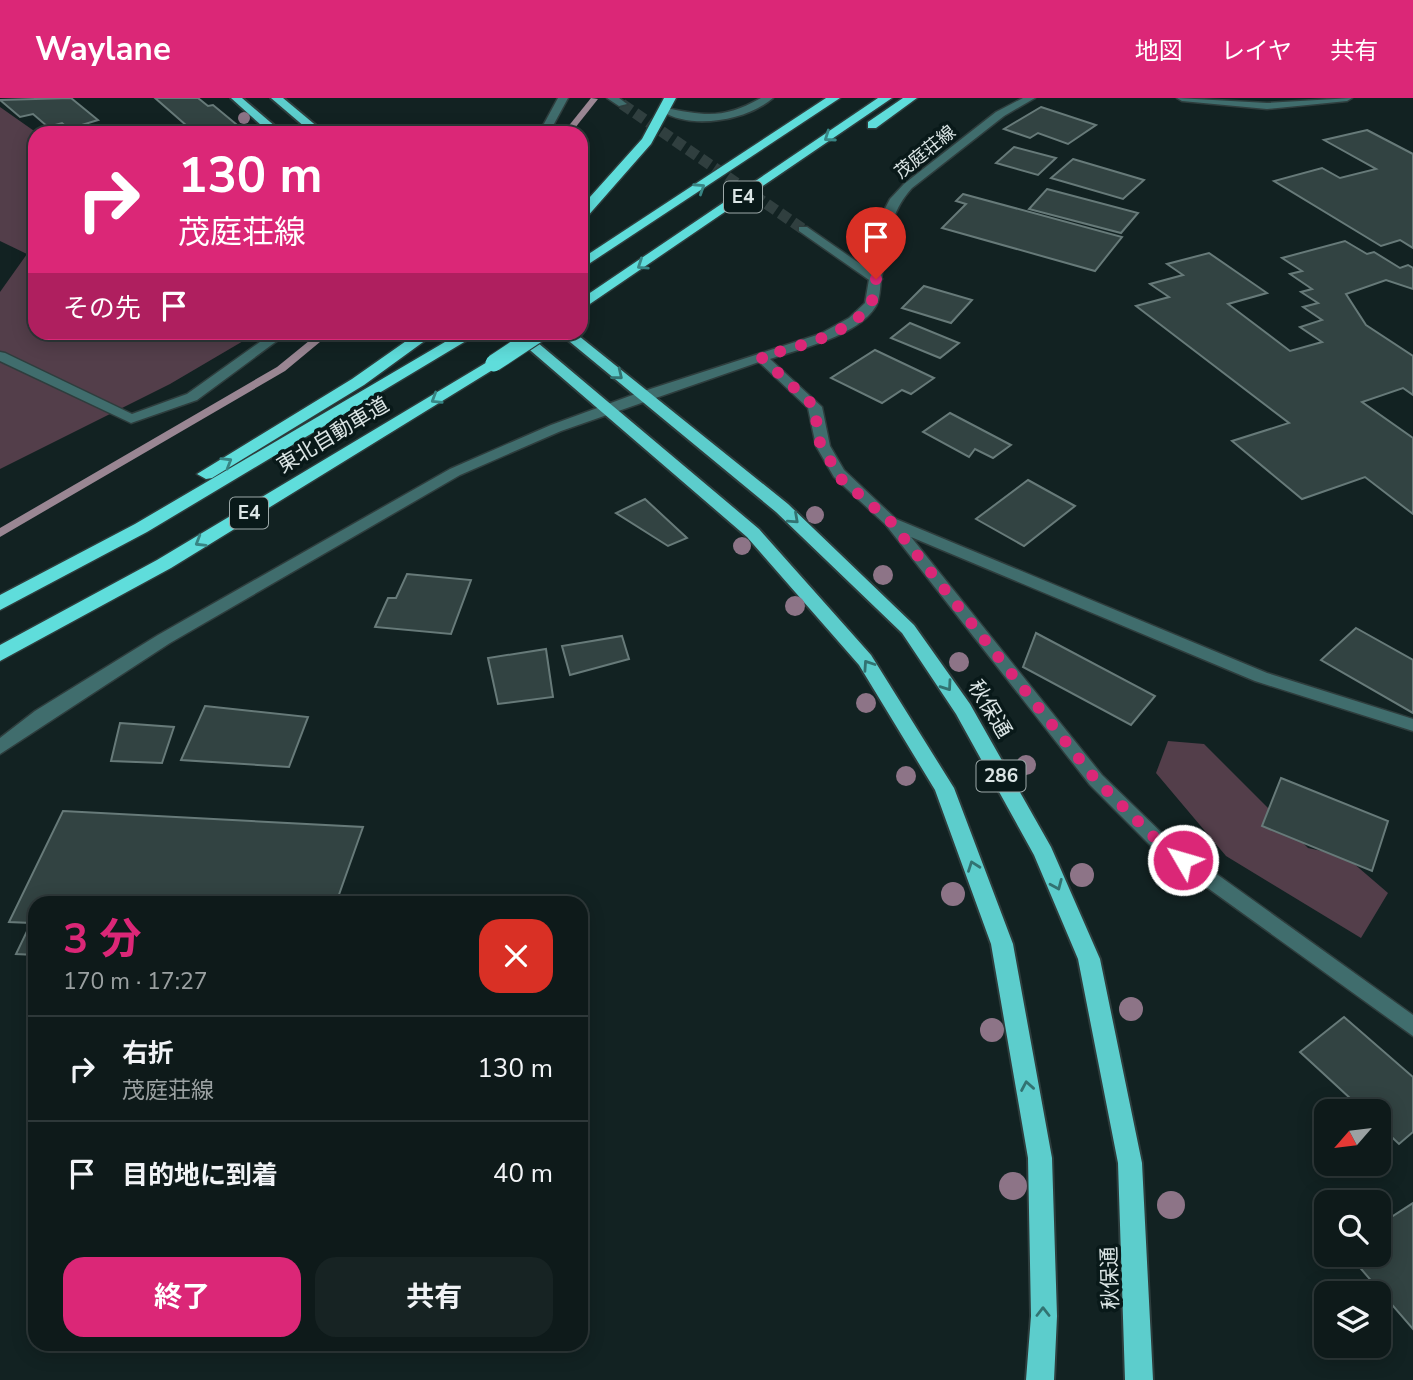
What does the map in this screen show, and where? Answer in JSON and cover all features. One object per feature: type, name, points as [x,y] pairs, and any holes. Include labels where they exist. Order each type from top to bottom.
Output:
[{"type":"highway","points":[[236,98],[269,126]]},
{"type":"highway","points":[[276,98],[310,126]]},
{"type":"highway","name":"E4","points":[[588,260],[834,98]]},
{"type":"highway","name":"E4","points":[[588,302],[886,98]]},
{"type":"highway","points":[[855,137],[911,98]]},
{"type":"highway","points":[[588,207],[648,141],[668,105]]},
{"type":"highway","points":[[722,211],[800,175]]},
{"type":"highway","points":[[0,597],[358,382],[418,340]]},
{"type":"highway","name":"東北自動車道","points":[[0,603],[153,521],[461,340]]},
{"type":"highway","name":"286","points":[[526,340],[610,408],[753,533],[771,552],[865,660],[944,788],[1002,944],[1040,1158],[1044,1316],[1040,1380]]},
{"type":"highway","name":"東北自動車道","points":[[0,654],[164,564],[529,340]]},
{"type":"highway","name":"秋保通","points":[[575,340],[782,508],[908,629],[963,709],[1044,853],[1088,959],[1130,1163],[1139,1380]]},
{"type":"street","points":[[548,126],[563,98]]},
{"type":"street","points":[[612,98],[622,104]]},
{"type":"street","points":[[668,105],[713,120],[726,120],[768,98]]},
{"type":"street","name":"茂庭荘線","points":[[0,747],[41,716],[164,639],[454,472],[610,408],[824,337],[853,321],[872,304],[885,220],[894,201],[908,186],[1000,114],[1030,98]]},
{"type":"street","points":[[1182,98],[1266,106],[1347,98]]},
{"type":"street","points":[[803,229],[876,279]]},
{"type":"street","points":[[0,356],[131,419],[192,397],[272,340]]},
{"type":"street","points":[[761,357],[815,407],[818,439],[840,478],[891,522],[1096,780],[1162,845],[1413,1027]]},
{"type":"street","points":[[891,522],[1261,677],[1413,725]]},
{"type":"shaded area","points":[[0,107],[28,127],[28,340],[245,340],[170,384],[0,469],[0,292],[27,254],[0,241]]},
{"type":"shaded area","points":[[1168,741],[1204,744],[1308,848],[1345,856],[1388,893],[1361,938],[1226,856],[1156,773]]},
{"type":"building","points":[[71,98],[98,120],[79,126],[66,126],[62,123],[47,126],[33,114],[20,117],[0,100]]},
{"type":"building","points":[[155,98],[198,98],[208,106],[213,105],[238,126],[187,126]]},
{"type":"building","points":[[1041,107],[1096,125],[1068,144],[1038,133],[1030,138],[1004,129]]},
{"type":"building","points":[[1367,130],[1413,154],[1413,248],[1400,240],[1381,246],[1274,181],[1322,168],[1340,178],[1376,169],[1324,140]]},
{"type":"building","points":[[1014,147],[1056,158],[1038,175],[996,163]]},
{"type":"building","points":[[1073,159],[1144,180],[1123,199],[1051,178]]},
{"type":"building","points":[[1047,189],[1138,213],[1121,233],[1029,209]]},
{"type":"building","points":[[963,194],[1122,237],[1095,271],[942,228],[966,204],[956,201]]},
{"type":"building","points":[[1345,241],[1367,254],[1374,252],[1400,268],[1408,265],[1413,268],[1413,289],[1386,280],[1346,294],[1366,325],[1413,356],[1413,395],[1403,388],[1362,402],[1413,438],[1413,514],[1365,477],[1302,499],[1232,441],[1289,423],[1136,306],[1169,297],[1150,284],[1183,275],[1167,264],[1209,253],[1267,293],[1228,304],[1290,351],[1322,342],[1300,327],[1322,320],[1303,307],[1318,303],[1301,292],[1312,289],[1290,274],[1302,271],[1282,258]]},
{"type":"building","points":[[924,286],[972,300],[951,323],[902,308]]},
{"type":"building","points":[[910,323],[959,343],[940,358],[891,338]]},
{"type":"building","points":[[875,350],[934,378],[911,394],[902,390],[882,403],[831,378]]},
{"type":"building","points":[[950,413],[1011,445],[993,458],[975,449],[969,457],[923,432]]},
{"type":"building","points":[[1028,480],[1075,506],[1024,546],[976,519]]},
{"type":"building","points":[[645,499],[687,538],[668,546],[616,513]]},
{"type":"building","points":[[407,574],[471,580],[451,634],[375,627],[388,598],[396,598]]},
{"type":"building","points":[[1356,628],[1413,660],[1413,713],[1321,660]]},
{"type":"building","points":[[1036,633],[1155,696],[1131,725],[1023,667]]},
{"type":"building","points":[[622,636],[629,659],[570,675],[562,646]]},
{"type":"building","points":[[546,649],[553,697],[498,704],[488,658]]},
{"type":"building","points":[[205,706],[308,717],[289,767],[181,760]]},
{"type":"building","points":[[120,723],[174,727],[162,763],[111,761]]},
{"type":"building","points":[[1281,778],[1388,821],[1372,871],[1262,826]]},
{"type":"building","points":[[63,811],[363,827],[338,896],[28,896],[28,923],[9,922]]},
{"type":"building","points":[[28,929],[28,955],[16,954]]},
{"type":"building","points":[[1344,1017],[1413,1077],[1413,1132],[1399,1144],[1391,1136],[1391,1099],[1351,1099],[1300,1052]]},
{"type":"building","points":[[1413,1203],[1413,1329],[1391,1304],[1391,1281],[1371,1281],[1359,1267],[1391,1267],[1391,1217]]},
{"type":"waterway","points":[[573,126],[594,99]]},
{"type":"waterway","points":[[0,533],[281,369],[317,340]]},
{"type":"tunnel","points":[[622,104],[803,229]]},
{"type":"route","points":[[876,279],[872,304],[853,321],[824,337],[761,357],[815,407],[818,439],[840,478],[891,522],[1096,780],[1162,845],[1183,860]]}]
